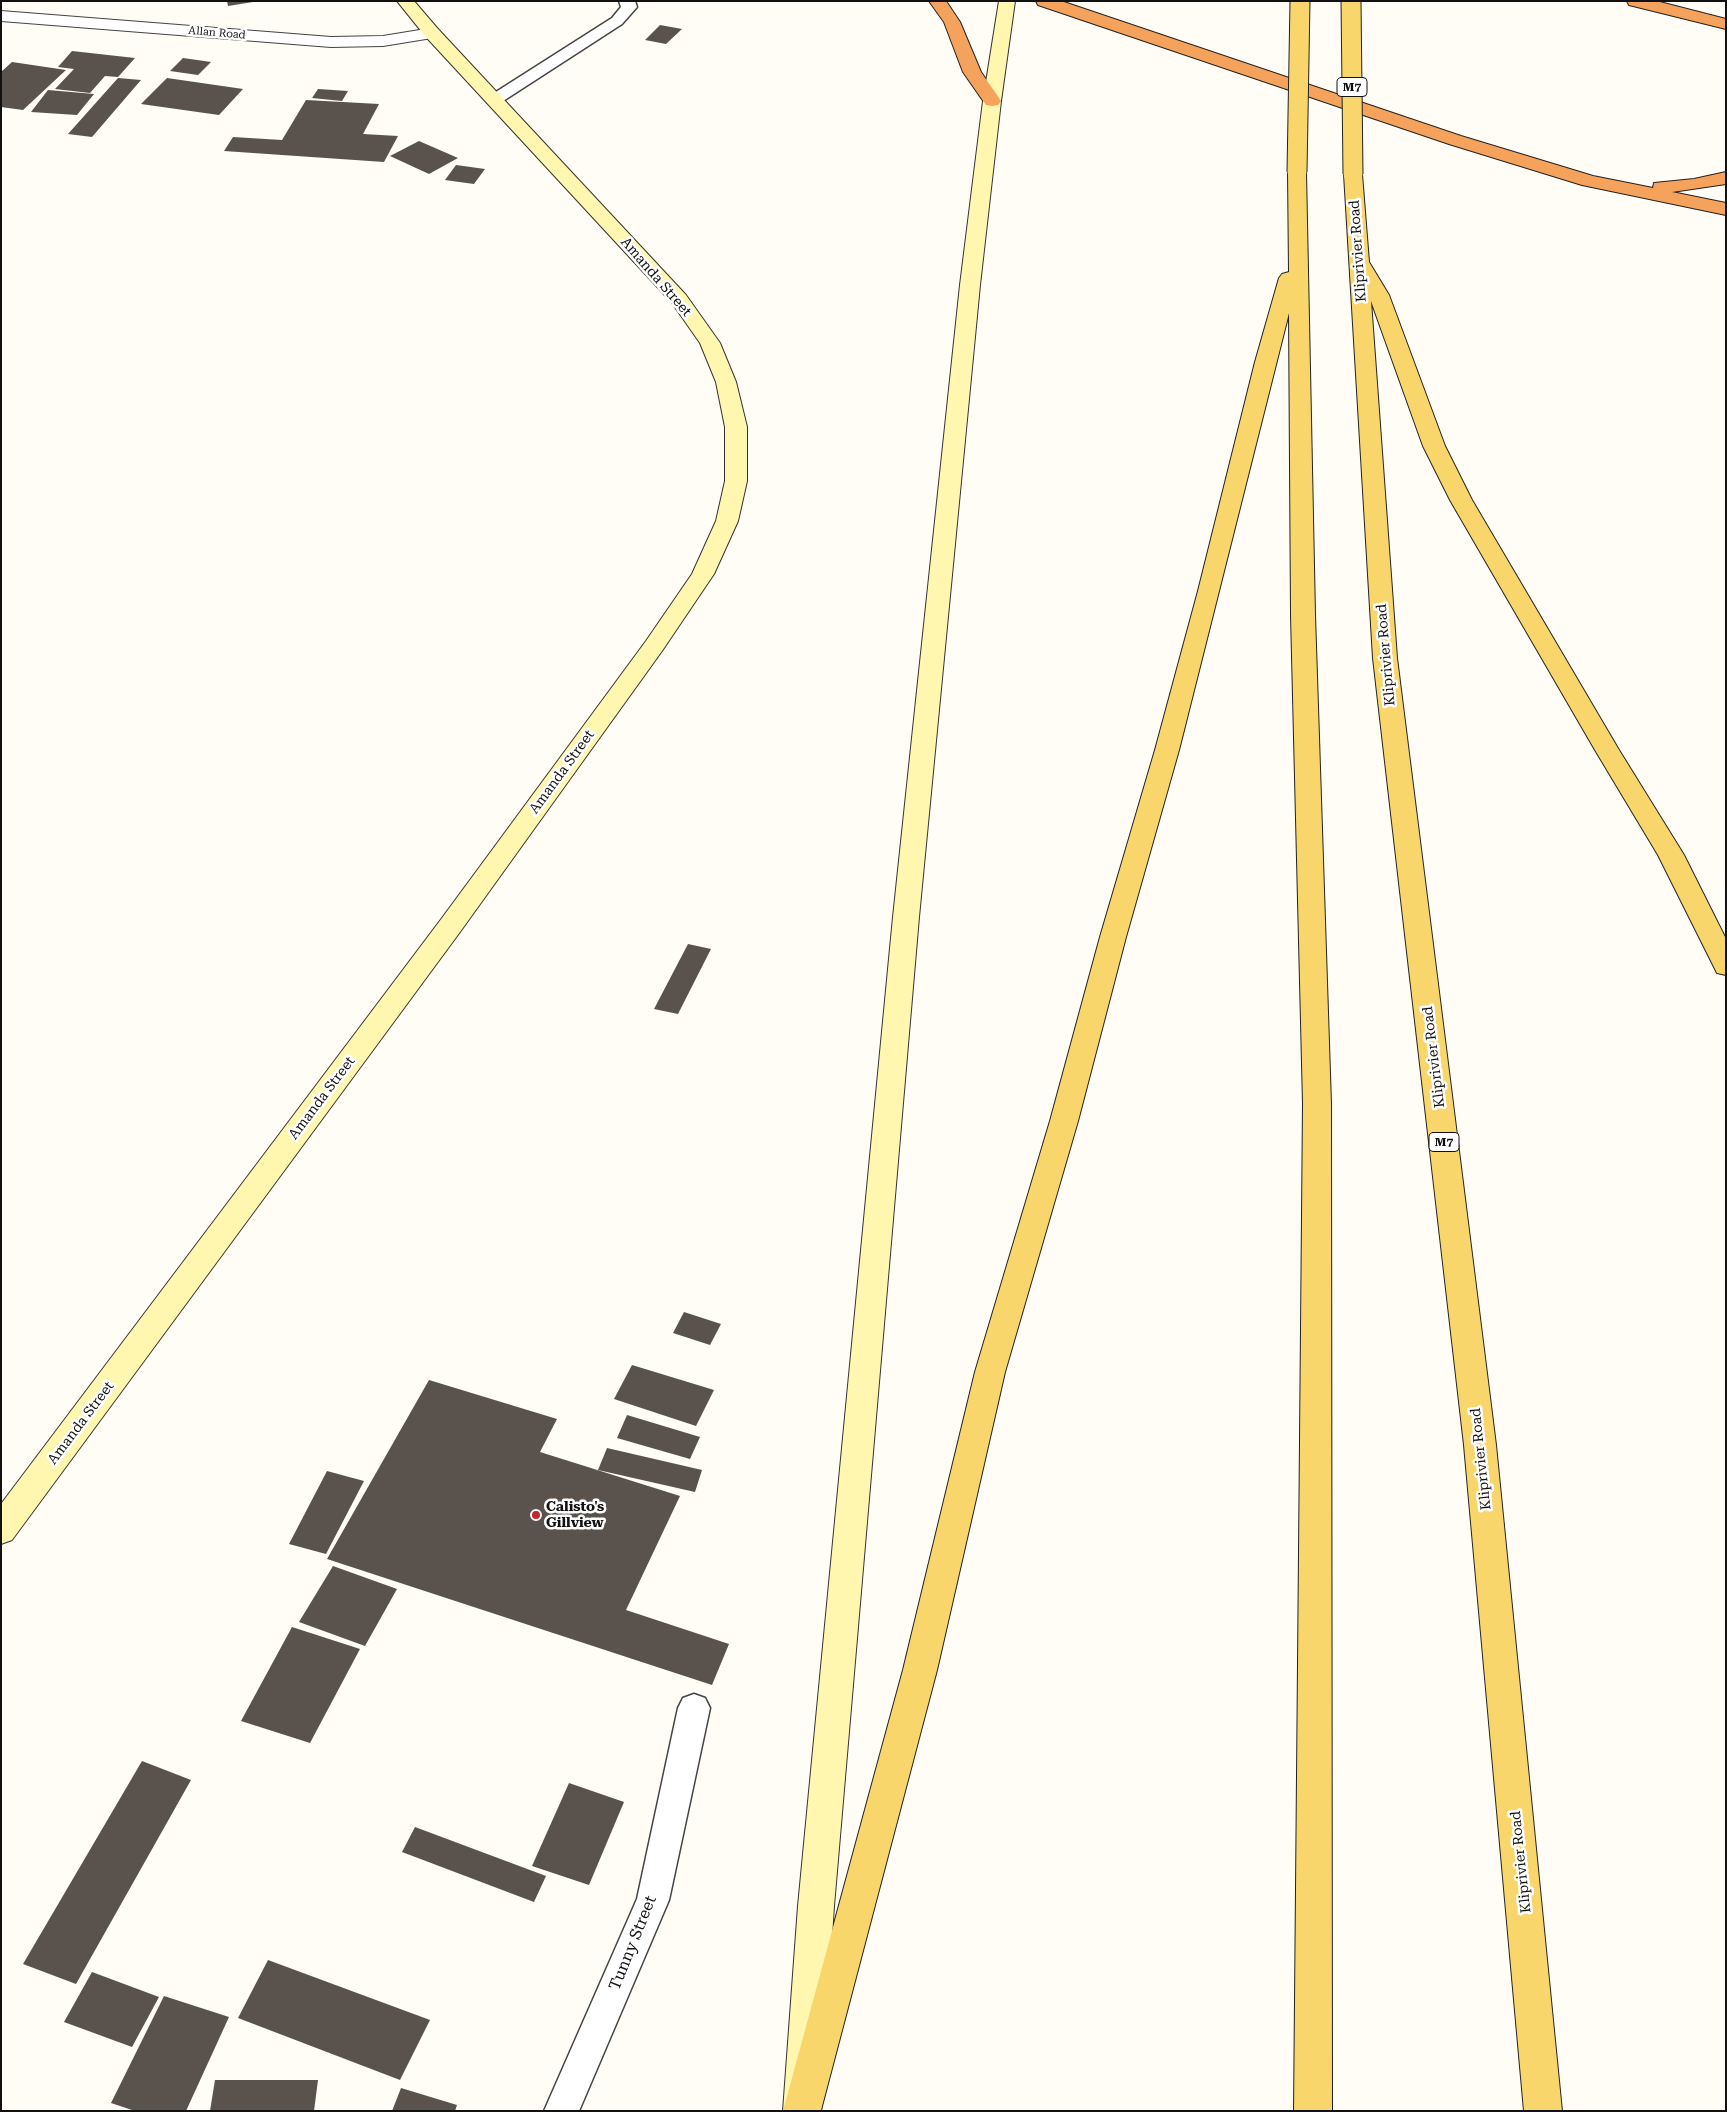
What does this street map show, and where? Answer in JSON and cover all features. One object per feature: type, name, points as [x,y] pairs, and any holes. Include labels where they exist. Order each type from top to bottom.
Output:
[{"type":"highway","points":[[937,1],[952,22],[972,72],[992,101]]},
{"type":"highway","points":[[1044,1],[1455,140],[1589,180],[1726,209]]},
{"type":"highway","points":[[1635,1],[1726,24]]},
{"type":"highway","points":[[1589,180],[1643,186],[1680,187],[1726,178]]},
{"type":"main road","name":"Amanda Street","points":[[1,1530],[445,933],[654,646],[703,574],[727,520],[736,481],[736,428],[726,382],[710,343],[680,299],[432,34],[405,1]]},
{"type":"main road","points":[[802,2110],[818,1886],[906,917],[970,286],[992,101],[1007,1]]},
{"type":"main road","points":[[1300,1],[1297,250],[1303,615],[1317,1104],[1313,2111]]},
{"type":"main road","name":"Kliprivier Road","points":[[1351,1],[1353,174],[1385,658],[1480,1445],[1543,2111]]},
{"type":"main road","points":[[802,2110],[920,1670],[990,1372],[1064,1121],[1113,937],[1167,750],[1209,590],[1265,362],[1297,250]]},
{"type":"main road","points":[[1358,260],[1379,295],[1434,446],[1461,500],[1607,750],[1671,855],[1726,966]]},
{"type":"street","name":"Allan Road","points":[[1,16],[331,42],[383,41],[432,34]]},
{"type":"lane","points":[[494,100],[617,22],[629,7],[627,1]]},
{"type":"lane","name":"Tunny Street","points":[[561,2111],[653,1900],[694,1708]]},
{"type":"building","points":[[227,1],[253,1],[253,2],[228,6]]},
{"type":"building","points":[[660,25],[682,29],[666,44],[645,40]]},
{"type":"building","points":[[72,51],[135,58],[118,77],[105,76],[90,93],[55,89],[74,69],[58,67]]},
{"type":"building","points":[[183,58],[211,62],[198,75],[170,71]]},
{"type":"building","points":[[12,62],[66,70],[23,110],[1,107],[1,72]]},
{"type":"building","points":[[118,78],[141,80],[92,137],[68,134]]},
{"type":"building","points":[[167,78],[243,89],[219,115],[141,104]]},
{"type":"building","points":[[318,89],[348,91],[342,101],[312,98]]},
{"type":"building","points":[[48,90],[94,94],[77,115],[31,112]]},
{"type":"building","points":[[306,100],[379,104],[363,134],[398,136],[384,162],[224,151],[233,137],[282,140]]},
{"type":"building","points":[[419,141],[458,158],[429,174],[390,156]]},
{"type":"building","points":[[456,165],[485,169],[474,184],[445,180]]},
{"type":"building","points":[[688,944],[711,949],[678,1014],[654,1009]]},
{"type":"building","points":[[684,1312],[721,1324],[710,1345],[673,1333]]},
{"type":"building","points":[[632,1365],[714,1390],[696,1426],[614,1399]]},
{"type":"building","points":[[429,1380],[557,1419],[540,1452],[680,1496],[626,1610],[729,1644],[712,1685],[327,1559]]},
{"type":"building","points":[[627,1415],[700,1437],[690,1459],[617,1438]]},
{"type":"building","points":[[607,1448],[702,1470],[695,1492],[598,1470]]},
{"type":"building","points":[[327,1471],[364,1481],[326,1554],[289,1544]]},
{"type":"building","points":[[333,1566],[397,1589],[365,1646],[299,1622]]},
{"type":"building","points":[[292,1627],[360,1649],[310,1743],[241,1721]]},
{"type":"building","points":[[142,1761],[191,1780],[76,1984],[23,1964]]},
{"type":"building","points":[[569,1783],[624,1802],[589,1885],[532,1866]]},
{"type":"building","points":[[415,1827],[546,1876],[534,1902],[402,1852]]},
{"type":"building","points":[[268,1960],[430,2020],[400,2080],[238,2018]]},
{"type":"building","points":[[92,1972],[159,1997],[132,2047],[64,2022]]},
{"type":"building","points":[[164,1996],[229,2017],[186,2111],[135,2111],[111,2103]]},
{"type":"building","points":[[215,2080],[318,2080],[314,2111],[210,2111]]},
{"type":"building","points":[[401,2088],[457,2105],[455,2111],[392,2111]]},
{"type":"place","name":"Calisto's Gillview","points":[[536,1515]]}]
